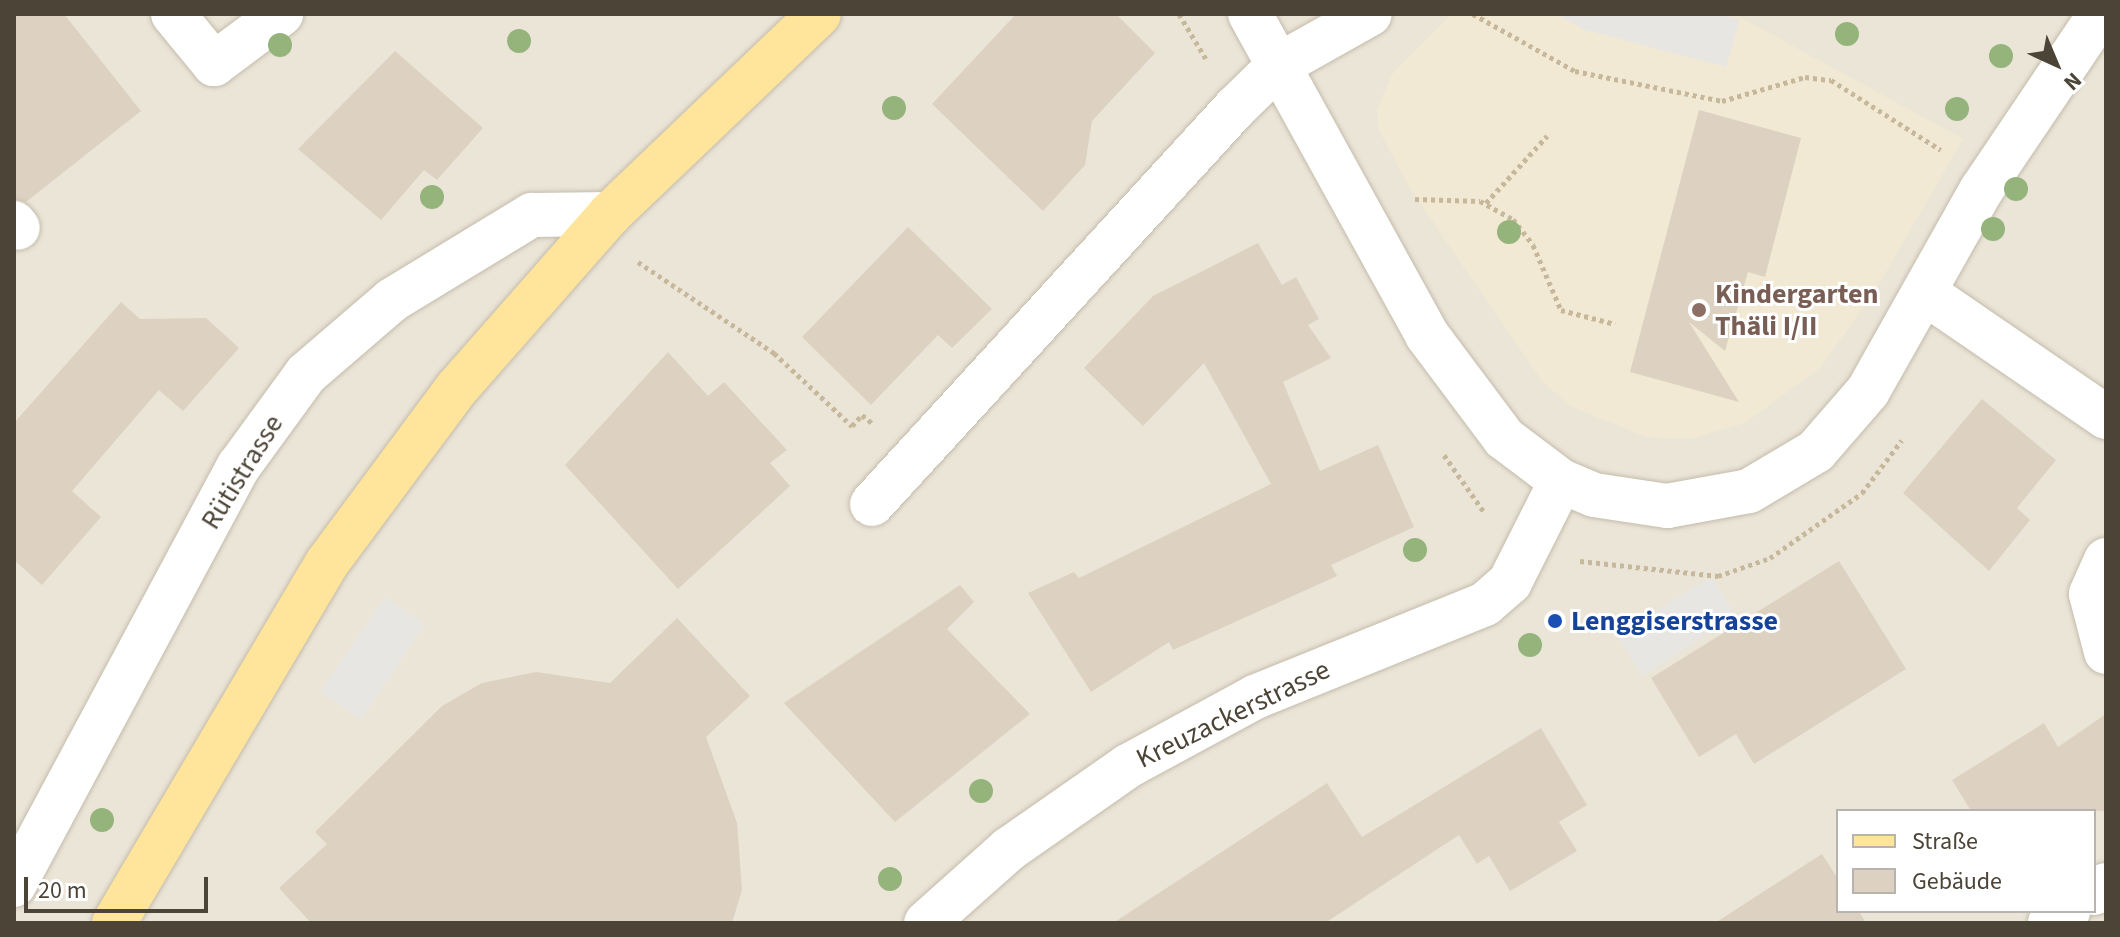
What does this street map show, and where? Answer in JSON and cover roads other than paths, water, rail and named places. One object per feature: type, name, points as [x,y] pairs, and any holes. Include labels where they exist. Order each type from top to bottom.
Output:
[{"type":"main road","points":[[114,923],[327,563],[457,388],[610,214],[819,14]]},
{"type":"street","points":[[173,14],[214,64],[281,14]]},
{"type":"street","points":[[1250,14],[1462,386],[1504,438],[1561,481],[1594,495],[1667,506],[1749,491],[1816,451],[1868,391],[1928,295],[1982,189],[2100,14]]},
{"type":"street","points":[[872,504],[1235,108],[1279,65],[1370,14]]},
{"type":"street","name":"Rütistrasse","points":[[14,885],[239,466],[306,374],[392,300],[532,215],[610,214]]},
{"type":"street","points":[[1928,295],[2106,417]]},
{"type":"street","name":"Kreuzackerstrasse","points":[[926,923],[1009,849],[1128,766],[1255,697],[1485,604],[1510,582],[1561,481]]},
{"type":"street","points":[[2106,560],[2091,594],[2106,652]]},
{"type":"place","name":"Kindergarten Thäli I/II","points":[[1699,310]]},
{"type":"place","name":"Lenggiserstrasse","points":[[1555,621]]}]
